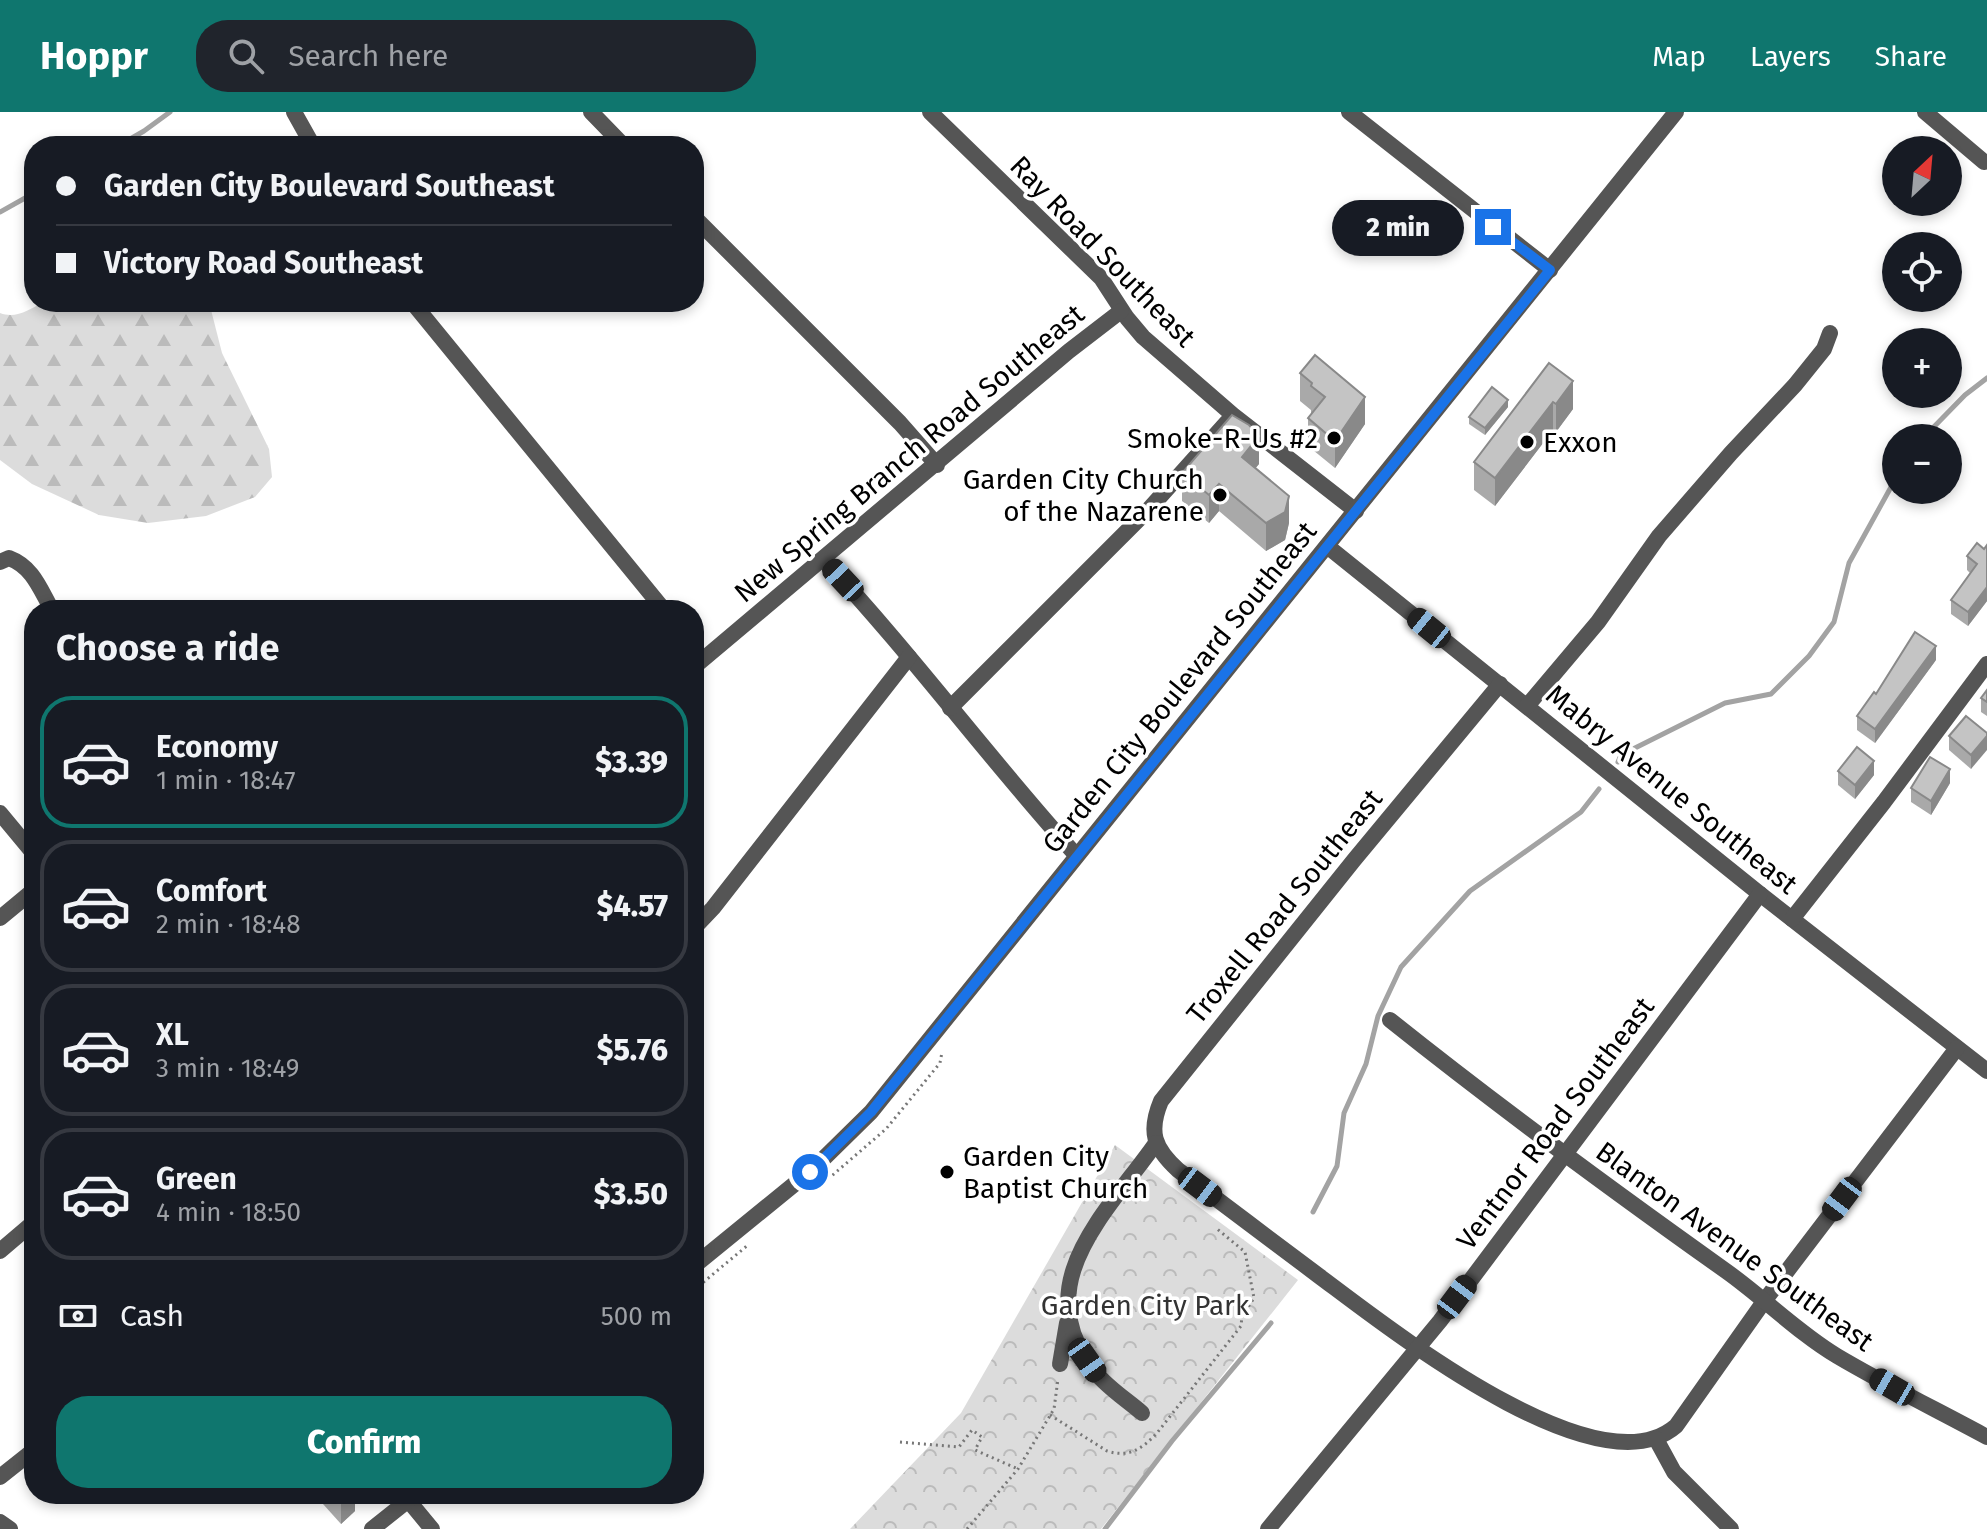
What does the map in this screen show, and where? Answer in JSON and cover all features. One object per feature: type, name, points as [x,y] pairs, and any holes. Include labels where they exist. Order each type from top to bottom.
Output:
[{"type":"street","points":[[294,112],[307,136]]},
{"type":"street","points":[[591,112],[614,136]]},
{"type":"street","name":"Ray Road Southeast","points":[[930,112],[1101,278],[1121,311],[1143,337],[1233,415],[1356,511]]},
{"type":"street","points":[[1349,112],[1550,270]]},
{"type":"street","name":"Garden City Boulevard Southeast","points":[[704,1258],[813,1169],[871,1112],[1676,112]]},
{"type":"street","points":[[1925,112],[1984,162]]},
{"type":"street","points":[[704,227],[900,423],[937,465]]},
{"type":"street","name":"New Spring Branch Road Southeast","points":[[704,653],[823,559],[1069,351],[1121,311]]},
{"type":"street","points":[[420,312],[656,600]]},
{"type":"street","points":[[1527,706],[1598,622],[1659,536],[1795,385],[1824,349],[1830,333]]},
{"type":"street","points":[[950,708],[1149,509],[1233,415]]},
{"type":"street","name":"Mabry Avenue Southeast","points":[[1327,546],[1760,894],[1987,1071]]},
{"type":"street","points":[[823,559],[1076,855]]},
{"type":"street","points":[[2,561],[20,561],[28,568],[46,600]]},
{"type":"street","points":[[704,917],[909,657]]},
{"type":"street","points":[[1792,919],[1987,664]]},
{"type":"street","name":"Troxell Road Southeast","points":[[1156,1143],[1154,1129],[1161,1101],[1500,684]]},
{"type":"street","points":[[0,813],[24,842]]},
{"type":"street","name":"Ventnor Road Southeast","points":[[1268,1529],[1417,1349],[1760,894]]},
{"type":"street","points":[[0,918],[24,898]]},
{"type":"street","name":"Blanton Avenue Southeast","points":[[1390,1020],[1563,1155],[1765,1300],[1835,1355],[1987,1437]]},
{"type":"street","points":[[1060,1364],[1073,1268],[1088,1235],[1156,1143],[1163,1156],[1178,1170],[1417,1349],[1499,1399],[1546,1421],[1597,1438],[1634,1442],[1656,1439],[1676,1426],[1765,1300],[1957,1048]]},
{"type":"street","points":[[0,1251],[24,1231]]},
{"type":"street","points":[[1068,1322],[1077,1346],[1097,1375],[1142,1413]]},
{"type":"street","points":[[1656,1439],[1674,1472],[1731,1529]]},
{"type":"street","points":[[0,1477],[24,1458]]},
{"type":"street","points":[[372,1529],[403,1504]]},
{"type":"street","points":[[416,1504],[432,1529]]},
{"type":"street","points":[[0,1522],[10,1529]]},
{"type":"path","points":[[829,1178],[886,1129],[940,1063],[942,1051]]},
{"type":"path","points":[[1050,1415],[1107,1451],[1117,1454],[1143,1448],[1157,1433],[1241,1326],[1242,1316],[1254,1298],[1245,1252],[1216,1228]]},
{"type":"path","points":[[967,1529],[1018,1469],[1054,1409],[1060,1364]]},
{"type":"path","points":[[900,1442],[959,1447],[972,1430],[982,1437],[975,1450],[1018,1469]]},
{"type":"green space","points":[[212,312],[222,353],[269,449],[272,477],[255,497],[206,516],[148,523],[99,515],[32,484],[0,460],[0,313]]},
{"type":"green space","name":"Garden City Park","points":[[1115,1145],[1298,1280],[1101,1529],[850,1529],[961,1413]]},
{"type":"building","points":[[1315,355],[1365,397],[1335,441],[1308,418],[1325,397],[1300,373]]},
{"type":"building","points":[[1549,363],[1573,381],[1556,404],[1553,402],[1495,478],[1474,462]]},
{"type":"building","points":[[1492,387],[1508,400],[1485,428],[1469,417]]},
{"type":"building","points":[[1232,415],[1249,425],[1259,436],[1242,457],[1289,496],[1285,512],[1266,523],[1219,484],[1209,495],[1182,473]]},
{"type":"building","points":[[1977,543],[1984,549],[1987,545],[1987,587],[1968,612],[1951,600],[1977,564],[1967,556]]},
{"type":"building","points":[[1915,632],[1936,646],[1875,729],[1857,716],[1874,692],[1876,694]]},
{"type":"building","points":[[1966,716],[1987,733],[1971,755],[1949,736]]},
{"type":"building","points":[[1857,747],[1874,761],[1855,785],[1838,771]]},
{"type":"building","points":[[1930,757],[1950,769],[1931,801],[1911,788]]},
{"type":"waterway","points":[[135,136],[170,112]]},
{"type":"waterway","points":[[0,212],[24,199]]},
{"type":"waterway","points":[[1937,424],[1987,378]]},
{"type":"waterway","points":[[1618,762],[1621,755],[1725,703],[1771,694],[1809,656],[1834,622],[1849,563],[1882,503]]},
{"type":"waterway","points":[[1313,1212],[1337,1166],[1344,1113],[1366,1064],[1378,1016],[1401,967],[1470,891],[1581,812],[1599,789]]},
{"type":"waterway","points":[[1105,1529],[1172,1441],[1271,1323]]},
{"type":"place","name":"Smoke-R-Us #2","points":[[1334,438]]},
{"type":"place","name":"Exxon","points":[[1527,442]]},
{"type":"place","name":"Garden City Church of the Nazarene","points":[[1220,495]]},
{"type":"place","name":"Garden City Baptist Church","points":[[947,1172]]},
{"type":"route","points":[[810,1172],[838,1148],[871,1112],[1550,270],[1493,227]]}]
